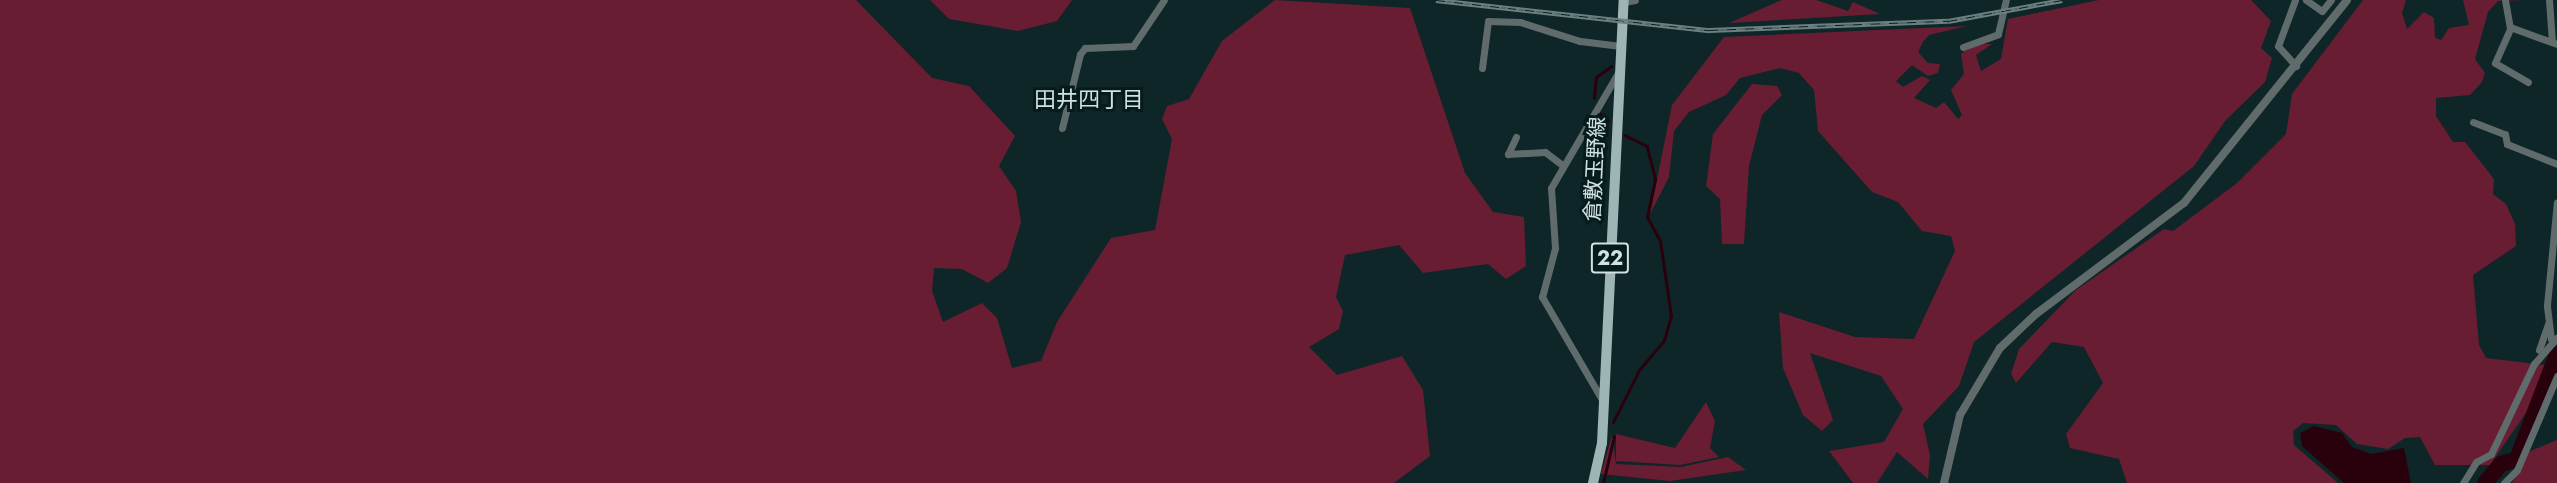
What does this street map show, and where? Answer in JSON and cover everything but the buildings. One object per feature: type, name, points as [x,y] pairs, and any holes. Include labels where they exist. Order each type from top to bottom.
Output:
[{"type":"main road","name":"倉敷玉野線","points":[[1593,483],[1604,403],[1618,71],[1627,1]]},
{"type":"street","points":[[1062,128],[1080,54],[1085,48],[1133,46],[1164,0]]},
{"type":"street","points":[[1963,47],[1998,34],[2006,0]]},
{"type":"street","points":[[2295,0],[2278,46],[2296,66]]},
{"type":"street","points":[[2306,0],[2322,12],[2331,0]]},
{"type":"street","points":[[1944,483],[1960,415],[2000,348],[2036,314],[2184,203],[2347,0]]},
{"type":"street","points":[[2505,0],[2510,27],[2495,63],[2528,82]]},
{"type":"street","points":[[2510,27],[2554,43],[2549,0]]},
{"type":"street","points":[[1482,68],[1488,21],[1521,22],[1580,41],[1620,46]]},
{"type":"street","points":[[1604,403],[1542,297],[1555,248],[1551,188],[1562,165],[1618,71]]},
{"type":"street","points":[[2473,122],[2505,134],[2507,144],[2557,164]]},
{"type":"street","points":[[1516,137],[1509,154],[1545,152],[1562,165]]},
{"type":"street","points":[[2463,483],[2476,462],[2491,454],[2534,364],[2549,318],[2557,202]]},
{"type":"street","points":[[2534,364],[2554,338],[2549,318]]},
{"type":"street","points":[[2504,483],[2517,470],[2557,376]]},
{"type":"shaded area","points":[[0,0],[856,0],[932,78],[969,86],[1015,136],[999,166],[1016,191],[1021,222],[1007,268],[988,283],[962,269],[934,268],[932,291],[943,322],[982,303],[997,318],[1012,368],[1041,361],[1057,322],[1111,238],[1155,230],[1172,139],[1162,119],[1167,106],[1189,99],[1222,41],[1275,0],[1410,8],[1465,173],[1493,212],[1524,217],[1526,266],[1506,279],[1488,264],[1423,273],[1399,245],[1345,255],[1336,297],[1343,311],[1339,329],[1309,347],[1337,375],[1402,356],[1423,390],[1430,456],[1394,483],[0,483]]},
{"type":"shaded area","points":[[930,0],[1072,0],[1057,21],[1018,31],[949,19]]},
{"type":"shaded area","points":[[1782,0],[1816,0],[1848,11],[1853,2],[1880,14],[1729,23]]},
{"type":"shaded area","points":[[2099,0],[2251,0],[2271,21],[2261,48],[2272,58],[2265,82],[2225,121],[2194,166],[1974,342],[1959,386],[1923,424],[1930,455],[1928,479],[1897,452],[1877,483],[1853,483],[1829,451],[1884,442],[1903,409],[1881,376],[1810,353],[1833,420],[1822,431],[1803,415],[1783,368],[1779,312],[1855,337],[1914,339],[1955,251],[1951,236],[1922,231],[1898,202],[1872,192],[1818,131],[1814,90],[1799,73],[1780,68],[1740,78],[1726,95],[1689,112],[1674,131],[1669,177],[1650,214],[1672,105],[1724,37],[1967,26],[1929,35],[1923,42],[1918,52],[1928,63],[1940,64],[1938,73],[1928,76],[1912,65],[1896,81],[1903,87],[1922,76],[1930,80],[1914,98],[1936,108],[1944,102],[1958,119],[1962,115],[1951,90],[1964,74],[1961,54],[1972,44],[1992,44],[1976,55],[1981,71],[2001,59],[2008,19]]},
{"type":"shaded area","points":[[2363,0],[2406,0],[2402,13],[2407,29],[2424,12],[2434,18],[2435,38],[2441,40],[2449,28],[2469,25],[2463,0],[2522,0],[2498,1],[2488,12],[2475,59],[2485,73],[2482,82],[2470,95],[2436,98],[2436,116],[2453,142],[2465,142],[2494,179],[2493,194],[2506,204],[2515,224],[2516,246],[2473,275],[2479,345],[2486,358],[2545,365],[2541,391],[2490,465],[2435,465],[2420,437],[2405,438],[2388,449],[2357,444],[2336,425],[2303,423],[2293,431],[2294,445],[2338,483],[2127,483],[2119,459],[2070,448],[2066,434],[2103,383],[2084,347],[2052,342],[2016,383],[2011,374],[2019,349],[2076,290],[2164,229],[2173,231],[2237,183],[2286,134],[2292,94]]},
{"type":"shaded area","points":[[1752,84],[1777,86],[1782,95],[1762,115],[1749,166],[1744,244],[1722,244],[1720,199],[1706,186],[1713,134]]},
{"type":"shaded area","points":[[1706,402],[1715,421],[1710,448],[1719,457],[1680,465],[1616,461],[1616,434],[1675,448]]},
{"type":"shaded area","points":[[2314,426],[2342,433],[2352,447],[2371,454],[2404,448],[2411,483],[2344,483],[2302,446],[2300,433]]},
{"type":"shaded area","points":[[1612,435],[1616,464],[1681,467],[1728,457],[1746,470],[1670,481],[1601,474]]},
{"type":"shaded area","points":[[2557,440],[2557,483],[2512,483],[2528,452]]},
{"type":"waterway","points":[[1594,98],[1596,77],[1612,66]]},
{"type":"waterway","points":[[1598,112],[1608,121]]},
{"type":"waterway","points":[[1613,422],[1639,370],[1664,340],[1671,316],[1660,241],[1647,217],[1655,179],[1647,146],[1624,135]]},
{"type":"waterway","points":[[2485,483],[2501,464],[2517,459],[2557,354]]},
{"type":"waterway","points":[[1603,483],[1614,436]]},
{"type":"railway","points":[[1436,0],[1709,30],[1948,21],[2062,0]]},
{"type":"district","name":"田井四丁目","points":[[1089,100]]}]
